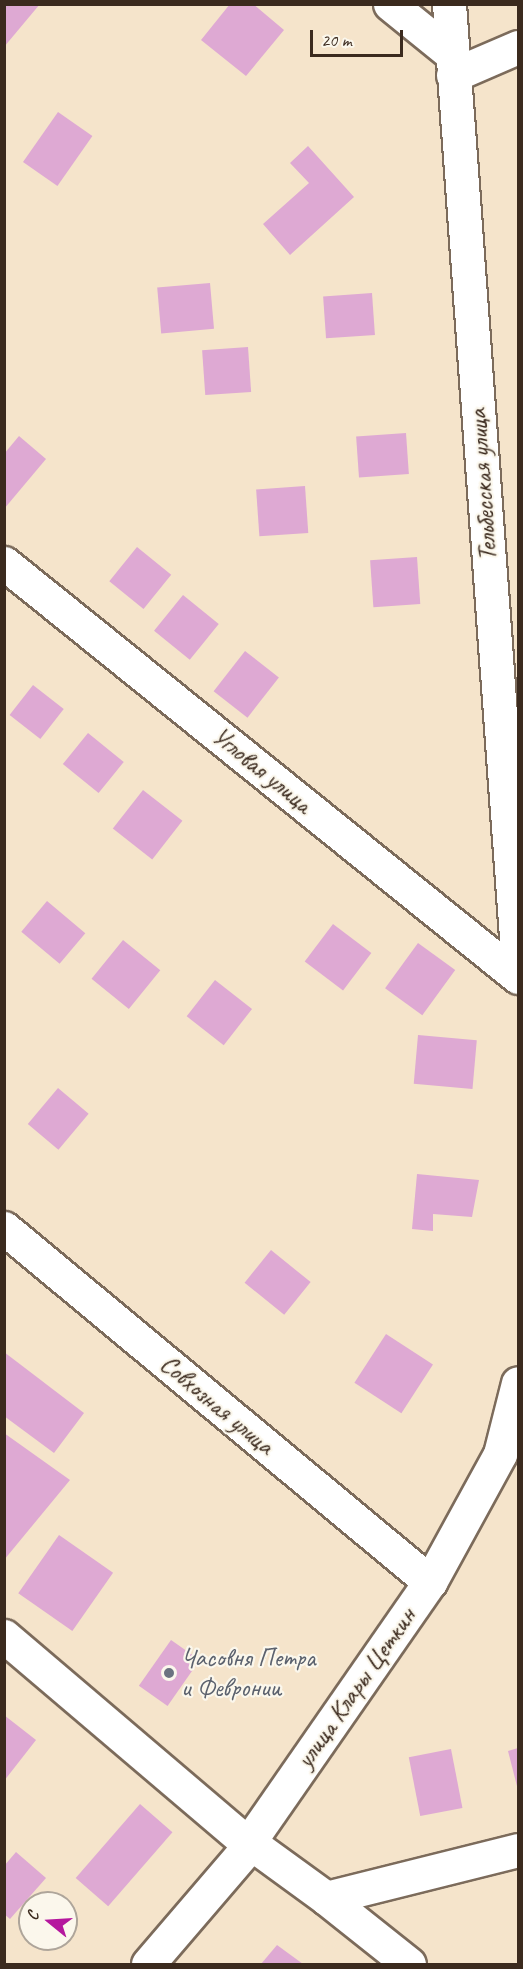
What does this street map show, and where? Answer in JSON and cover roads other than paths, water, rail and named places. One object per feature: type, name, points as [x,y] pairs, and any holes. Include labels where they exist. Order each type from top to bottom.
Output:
[{"type":"street","points":[[390,4],[453,65],[519,47]]},
{"type":"street","name":"Тельбесская улица","points":[[449,4],[519,965]]},
{"type":"street","name":"Угловая улица","points":[[4,563],[519,977]]},
{"type":"street","name":"Совхозная улица","points":[[4,1228],[430,1582]]},
{"type":"street","name":"улица Клары Цеткин","points":[[147,1965],[250,1843],[430,1582],[500,1454],[519,1383]]},
{"type":"street","points":[[4,1636],[250,1843],[326,1898],[410,1965]]},
{"type":"street","points":[[326,1898],[519,1850]]},
{"type":"place","name":"Часовня Петра и Февронии","points":[[169,1673]]}]
